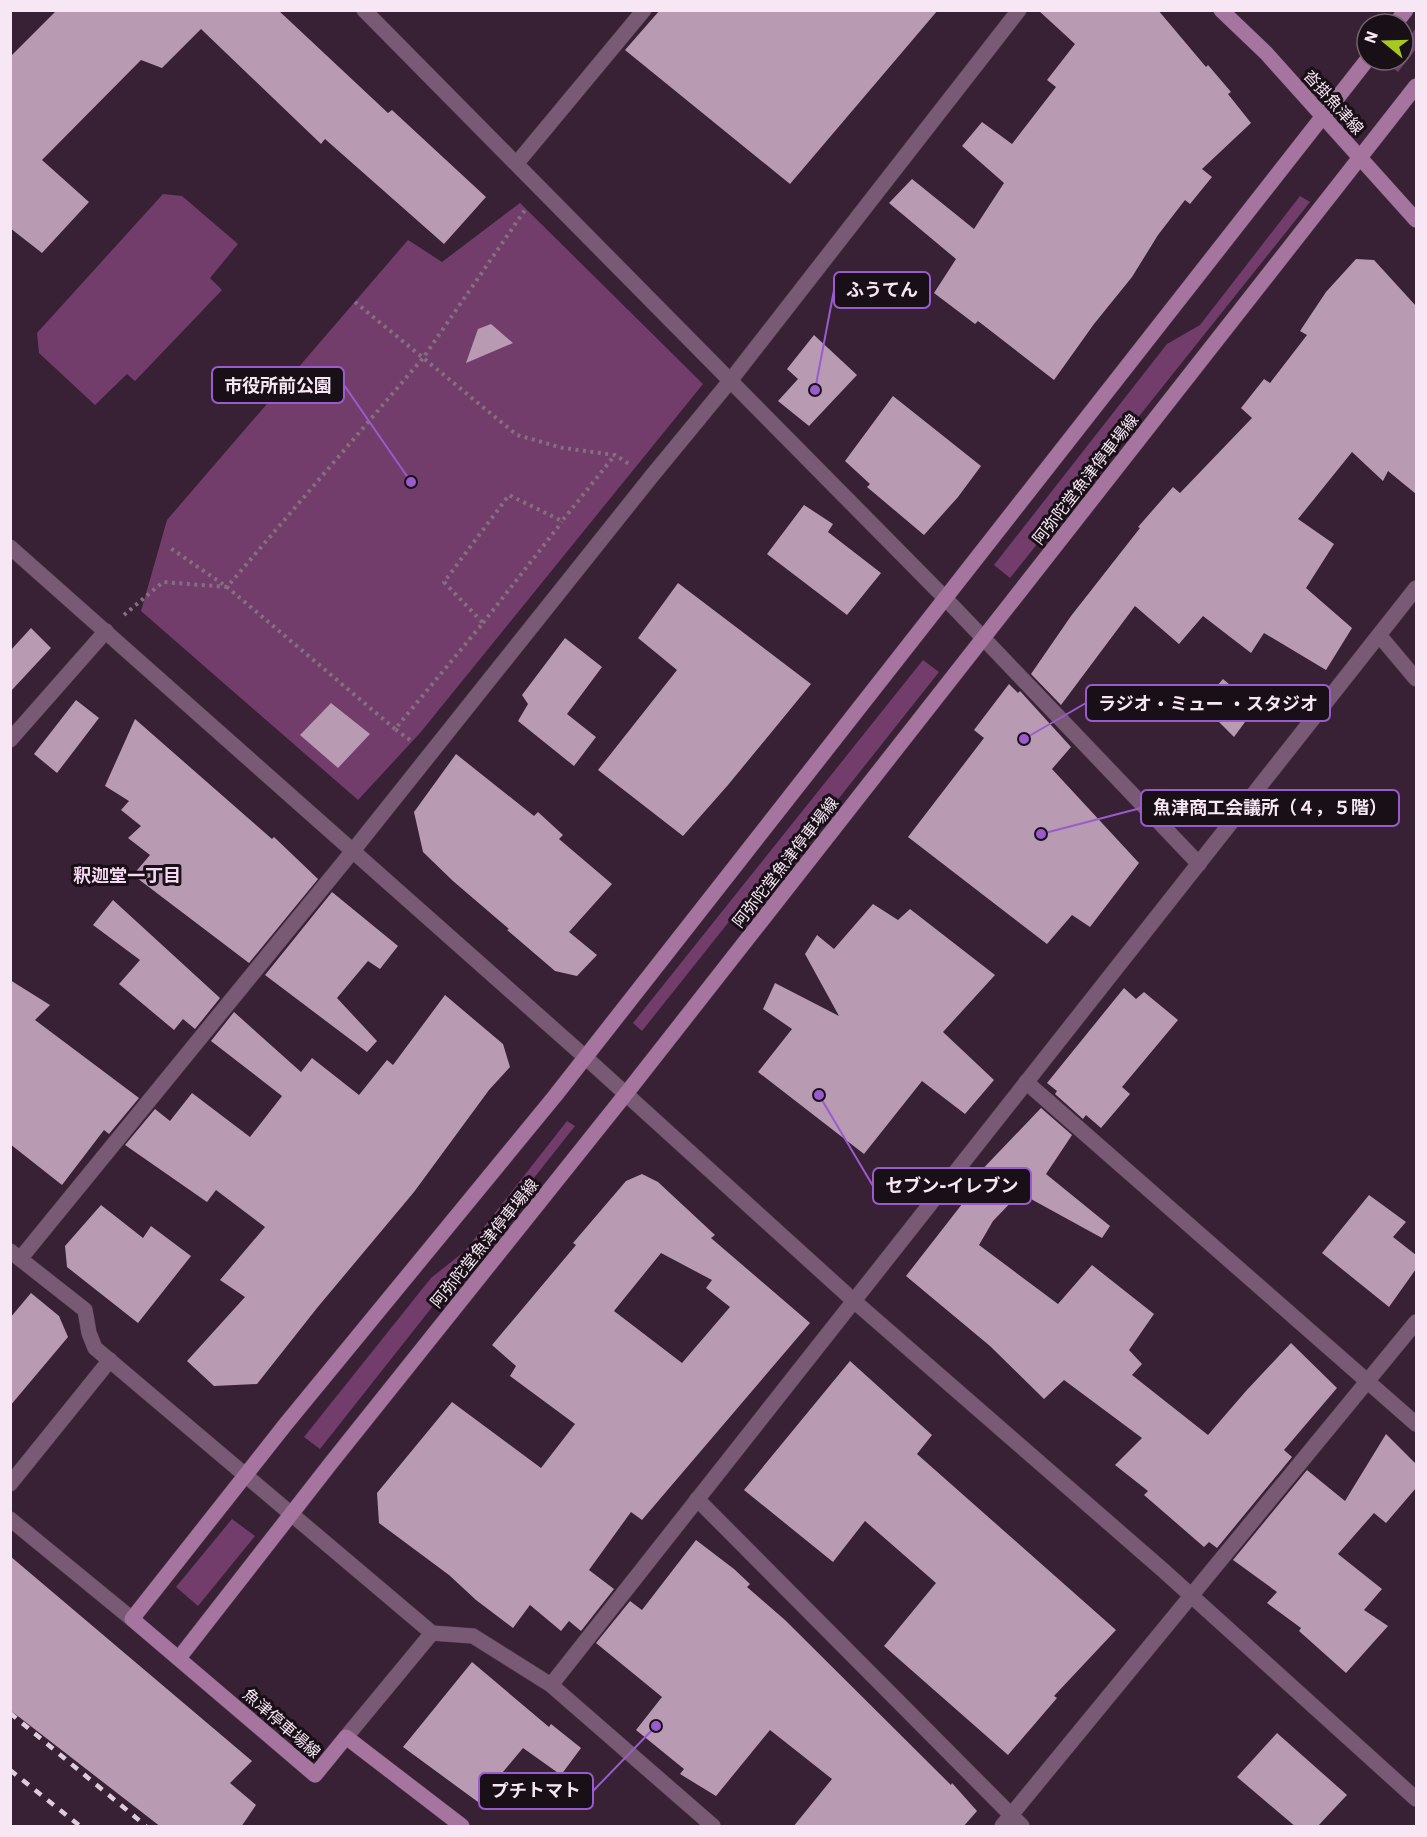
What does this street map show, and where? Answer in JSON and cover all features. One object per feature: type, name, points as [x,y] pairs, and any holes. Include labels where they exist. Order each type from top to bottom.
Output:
[{"type":"main road","name":"沓掛魚津線","points":[[1221,10],[1266,53],[1416,220]]},
{"type":"main road","points":[[132,1619],[245,1475],[555,1096],[584,1056],[1357,72]]},
{"type":"main road","name":"阿弥陀堂魚津停車場線","points":[[179,1658],[625,1095],[1416,86]]},
{"type":"main road","name":"魚津停車場線","points":[[132,1619],[315,1774],[346,1737],[462,1827]]},
{"type":"street","points":[[364,10],[944,597],[1199,864]]},
{"type":"street","points":[[516,163],[644,10]]},
{"type":"street","points":[[713,1827],[551,1685],[473,1636],[432,1633],[95,1348],[89,1333],[85,1310],[15,1255],[352,852],[730,381],[1019,10]]},
{"type":"street","points":[[10,548],[584,1056],[854,1301],[1155,1563],[1416,1799]]},
{"type":"street","points":[[551,1685],[1416,588]]},
{"type":"street","points":[[10,740],[105,631]]},
{"type":"street","points":[[1379,635],[1416,679]]},
{"type":"street","points":[[1026,1082],[1416,1424]]},
{"type":"street","points":[[697,1499],[1012,1823],[1190,1596],[1416,1322]]},
{"type":"street","points":[[11,1482],[110,1360]]},
{"type":"street","points":[[10,1519],[132,1619]]},
{"type":"street","points":[[346,1737],[432,1633]]},
{"type":"path","points":[[227,587],[423,358],[541,187]]},
{"type":"path","points":[[355,302],[517,435],[563,448],[615,455],[651,477]]},
{"type":"path","points":[[395,729],[483,623],[615,455]]},
{"type":"path","points":[[483,623],[444,582],[509,495],[562,521]]},
{"type":"path","points":[[169,547],[227,587],[395,729],[429,754]]},
{"type":"path","points":[[105,631],[163,582],[227,587]]},
{"type":"shaded area","points":[[163,194],[182,196],[238,244],[210,278],[222,290],[135,381],[127,374],[95,405],[39,353],[37,333]]},
{"type":"shaded area","points":[[1300,196],[1310,202],[1010,578],[994,565],[1167,344],[1200,325]]},
{"type":"shaded area","points":[[520,203],[703,384],[420,733],[358,800],[141,611],[167,520],[408,240],[442,262]]},
{"type":"shaded area","points":[[923,660],[939,672],[790,860],[751,894],[642,1031],[633,1023]]},
{"type":"shaded area","points":[[567,1121],[575,1126],[320,1449],[304,1437],[431,1278],[465,1251]]},
{"type":"shaded area","points":[[232,1519],[255,1536],[198,1606],[176,1587]]},
{"type":"building","points":[[57,10],[278,10],[388,113],[392,110],[486,197],[444,244],[325,139],[321,144],[201,29],[162,68],[141,60],[42,160],[89,202],[42,253],[10,228],[10,57]]},
{"type":"building","points":[[660,10],[938,10],[790,184],[625,50]]},
{"type":"building","points":[[1038,10],[1158,10],[1206,67],[1208,65],[1231,92],[1228,94],[1251,123],[1202,169],[1212,177],[1190,204],[1185,200],[1158,235],[1132,277],[1094,324],[1054,380],[978,321],[975,324],[934,293],[956,259],[889,203],[912,179],[974,229],[1004,183],[962,146],[982,122],[1012,144],[1056,87],[1047,80],[1075,44]]},
{"type":"building","points":[[1356,259],[1374,260],[1416,306],[1416,494],[1388,471],[1383,481],[1352,452],[1298,519],[1334,544],[1306,588],[1352,628],[1326,670],[1264,633],[1251,653],[1203,616],[1179,644],[1135,606],[1061,705],[1031,674],[1071,616],[1140,528],[1138,527],[1173,487],[1180,493],[1252,418],[1241,408],[1264,379],[1270,383],[1307,335],[1300,331],[1326,292]]},
{"type":"building","points":[[491,324],[513,343],[466,363],[478,329]]},
{"type":"building","points":[[814,335],[857,375],[809,426],[778,401],[798,379],[787,369]]},
{"type":"building","points":[[893,396],[981,466],[958,497],[924,535],[867,487],[870,484],[845,461]]},
{"type":"building","points":[[804,505],[833,524],[828,532],[881,573],[847,615],[767,554]]},
{"type":"building","points":[[678,583],[811,684],[683,836],[598,770],[677,670],[638,638]]},
{"type":"building","points":[[31,628],[51,648],[10,692],[10,651]]},
{"type":"building","points":[[565,638],[602,667],[567,714],[596,737],[574,766],[518,721],[528,704],[522,695]]},
{"type":"building","points":[[1223,679],[1256,707],[1234,737],[1201,704]]},
{"type":"building","points":[[1009,684],[1018,693],[1020,691],[1071,747],[1052,769],[1139,863],[1090,927],[1072,915],[1047,944],[908,837],[984,738],[974,730]]},
{"type":"building","points":[[76,700],[99,718],[57,773],[34,754]]},
{"type":"building","points":[[331,703],[370,734],[338,768],[300,735]]},
{"type":"building","points":[[135,719],[272,839],[274,837],[318,879],[249,963],[133,875],[150,855],[128,838],[141,826],[121,810],[129,801],[105,786]]},
{"type":"building","points":[[456,754],[534,816],[538,812],[563,835],[559,839],[612,884],[569,932],[597,955],[577,976],[555,971],[423,852],[414,812]]},
{"type":"building","points":[[332,892],[398,946],[380,969],[368,961],[337,998],[377,1041],[367,1052],[265,975]]},
{"type":"building","points":[[113,900],[220,998],[195,1029],[183,1019],[174,1030],[119,984],[140,960],[93,925]]},
{"type":"building","points":[[873,904],[898,920],[910,909],[995,975],[943,1032],[994,1080],[965,1114],[922,1081],[864,1154],[758,1072],[792,1029],[763,1009],[775,983],[839,1016],[805,954],[817,935],[834,949]]},
{"type":"building","points":[[10,980],[50,1005],[35,1020],[139,1098],[109,1134],[104,1130],[62,1185],[10,1144]]},
{"type":"building","points":[[1124,988],[1136,999],[1144,992],[1178,1020],[1122,1087],[1130,1094],[1101,1128],[1086,1115],[1083,1119],[1055,1094],[1057,1091],[1047,1083]]},
{"type":"building","points":[[445,995],[503,1044],[510,1067],[489,1090],[414,1192],[257,1384],[214,1386],[187,1361],[245,1297],[220,1280],[265,1227],[216,1190],[207,1202],[125,1145],[155,1109],[170,1121],[192,1093],[250,1137],[282,1096],[211,1041],[234,1012],[301,1072],[312,1058],[359,1095],[387,1060],[393,1065]]},
{"type":"building","points":[[1041,1108],[1072,1135],[1046,1174],[1110,1226],[1102,1238],[1020,1193],[993,1221],[979,1245],[1058,1304],[1092,1265],[1154,1314],[1129,1350],[1142,1364],[1132,1375],[1208,1435],[1291,1343],[1337,1388],[1284,1450],[1292,1457],[1217,1548],[1209,1542],[1204,1547],[1144,1495],[1148,1491],[1115,1465],[1142,1438],[1064,1380],[1044,1399],[990,1346],[906,1276],[980,1181],[975,1177]]},
{"type":"building","points":[[642,1174],[658,1182],[715,1235],[711,1238],[810,1323],[642,1520],[631,1512],[589,1570],[614,1589],[581,1631],[569,1621],[561,1631],[530,1605],[513,1628],[476,1600],[449,1575],[379,1523],[377,1493],[452,1402],[541,1468],[575,1424],[510,1376],[516,1366],[492,1345],[576,1245],[573,1243],[626,1181]],"holes":[[[661,1253],[712,1280],[706,1288],[730,1307],[682,1363],[614,1311]]]},
{"type":"building","points":[[1369,1195],[1406,1222],[1393,1237],[1416,1255],[1416,1269],[1389,1307],[1322,1253]]},
{"type":"building","points":[[101,1205],[143,1238],[151,1226],[191,1256],[138,1323],[67,1267],[65,1246]]},
{"type":"building","points":[[31,1293],[59,1316],[68,1337],[10,1406],[10,1318]]},
{"type":"building","points":[[850,1361],[932,1435],[917,1454],[1116,1630],[1054,1696],[1057,1698],[1008,1755],[884,1646],[936,1583],[865,1521],[833,1562],[744,1490]]},
{"type":"building","points":[[1386,1434],[1416,1464],[1416,1488],[1386,1523],[1374,1513],[1338,1554],[1382,1589],[1364,1610],[1388,1626],[1346,1673],[1299,1631],[1301,1628],[1267,1603],[1277,1592],[1233,1560],[1307,1470],[1345,1501]]},
{"type":"building","points":[[696,1540],[750,1584],[747,1587],[785,1620],[951,1785],[952,1783],[977,1811],[963,1827],[793,1827],[832,1779],[770,1730],[716,1796],[680,1774],[684,1769],[636,1730],[662,1697],[596,1643],[630,1601],[642,1610]]},
{"type":"building","points":[[10,1556],[252,1761],[230,1783],[256,1805],[241,1827],[161,1827],[10,1710]]},
{"type":"building","points":[[472,1662],[549,1727],[551,1724],[581,1748],[561,1775],[523,1748],[478,1802],[403,1747]]},
{"type":"building","points":[[1277,1733],[1347,1795],[1317,1827],[1296,1827],[1237,1777]]},
{"type":"railway","points":[[10,1713],[146,1826]]},
{"type":"railway","points":[[10,1770],[80,1826]]},
{"type":"place","name":"ふうてん","points":[[815,390]]},
{"type":"place","name":"市役所前公園","points":[[411,482]]},
{"type":"place","name":"ラジオ・ミュー ・スタジオ","points":[[1024,739]]},
{"type":"place","name":"魚津商工会議所（４，５階）","points":[[1041,834]]},
{"type":"place","name":"セブン-イレブン","points":[[819,1095]]},
{"type":"place","name":"プチトマト","points":[[656,1726]]},
{"type":"district","name":"釈迦堂一丁目","points":[[127,875]]}]
